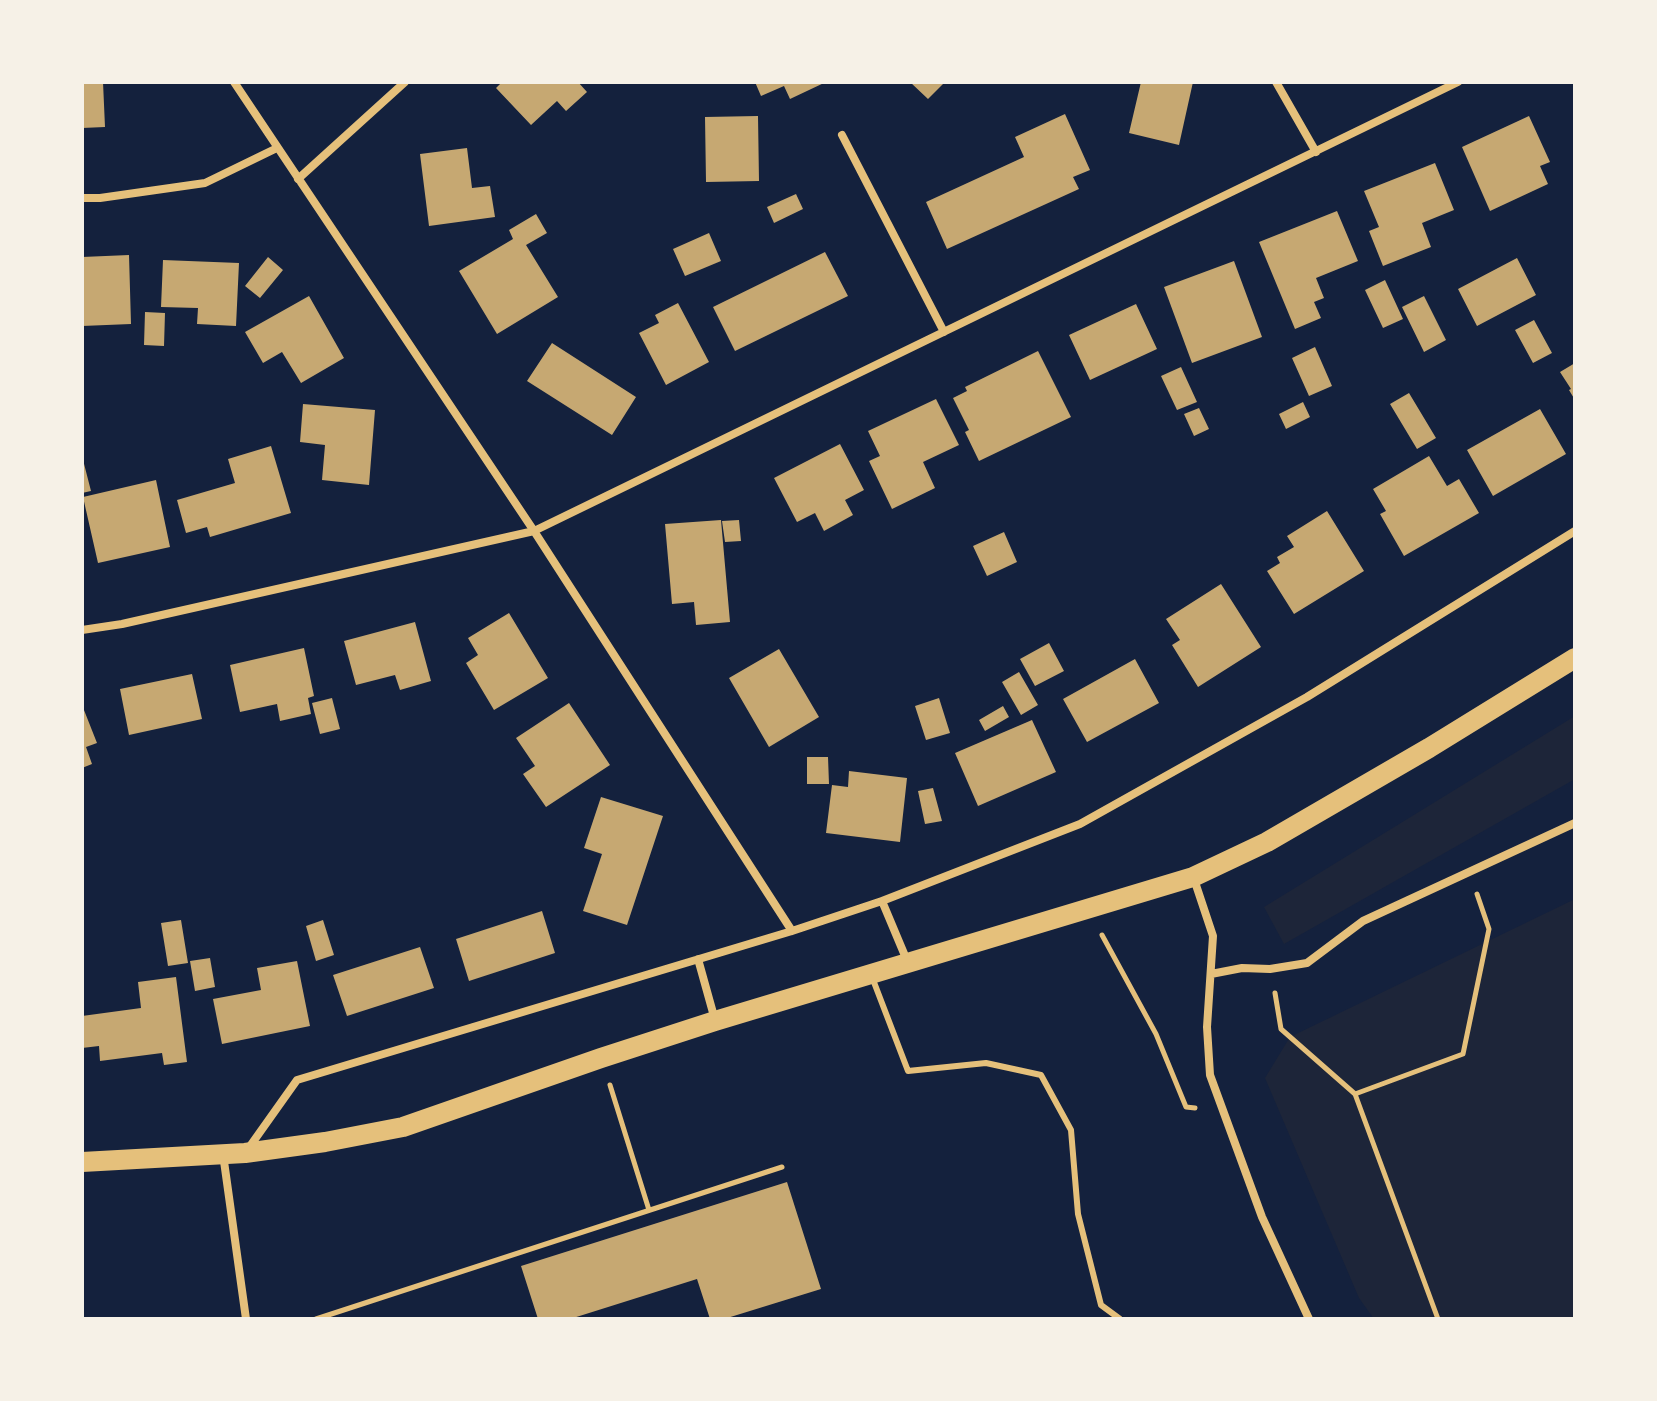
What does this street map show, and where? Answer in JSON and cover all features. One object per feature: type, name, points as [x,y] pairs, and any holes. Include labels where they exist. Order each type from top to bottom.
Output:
[{"type":"main road","points":[[82,1162],[245,1153],[403,1127],[715,1021],[1193,877],[1267,842],[1575,658]]},
{"type":"street","points":[[234,82],[534,531],[792,931]]},
{"type":"street","points":[[298,179],[405,82]]},
{"type":"street","points":[[1276,82],[1316,152]]},
{"type":"street","points":[[82,630],[122,624],[534,531],[1458,82]]},
{"type":"street","points":[[842,135],[944,332]]},
{"type":"street","points":[[82,198],[205,183],[277,148]]},
{"type":"street","points":[[245,1153],[297,1080],[792,931],[882,901],[1080,824],[1307,697],[1575,531]]},
{"type":"street","points":[[1211,974],[1242,968],[1270,969],[1307,963],[1363,921],[1575,823]]},
{"type":"street","points":[[1193,877],[1213,936],[1207,1027],[1210,1075],[1262,1217],[1309,1319]]},
{"type":"street","points":[[882,901],[908,963]]},
{"type":"street","points":[[698,959],[715,1021]]},
{"type":"street","points":[[223,1154],[246,1319]]},
{"type":"lane","points":[[871,974],[908,1071],[986,1063],[1041,1075],[1071,1130],[1078,1214],[1101,1305],[1120,1319]]},
{"type":"path","points":[[1355,1094],[1463,1054],[1489,929],[1469,871]]},
{"type":"path","points":[[1088,909],[1156,1034],[1186,1107],[1223,1110]]},
{"type":"path","points":[[1270,969],[1281,1029],[1355,1094],[1438,1319]]},
{"type":"path","points":[[601,1058],[649,1210]]},
{"type":"path","points":[[316,1319],[782,1167]]},
{"type":"shaded area","points":[[1575,716],[1575,779],[1284,944],[1264,907]]},
{"type":"shaded area","points":[[1575,899],[1575,1319],[1374,1319],[1359,1298],[1265,1078],[1290,1037]]},
{"type":"building","points":[[82,82],[103,82],[105,127],[82,128]]},
{"type":"building","points":[[502,82],[578,82],[587,92],[566,111],[557,101],[531,125],[496,88]]},
{"type":"building","points":[[755,82],[826,82],[790,99],[784,86],[761,96]]},
{"type":"building","points":[[910,82],[945,82],[928,99]]},
{"type":"building","points":[[1141,82],[1193,82],[1179,145],[1129,133]]},
{"type":"building","points":[[1065,114],[1090,170],[1073,177],[1079,189],[947,249],[926,202],[1024,157],[1015,137]]},
{"type":"building","points":[[758,116],[759,181],[706,182],[705,117]]},
{"type":"building","points":[[1529,116],[1550,162],[1540,166],[1548,184],[1490,211],[1462,147]]},
{"type":"building","points":[[467,148],[472,188],[490,186],[495,217],[429,226],[420,154]]},
{"type":"building","points":[[1435,163],[1454,210],[1422,223],[1431,247],[1383,266],[1369,231],[1379,227],[1364,191]]},
{"type":"building","points":[[796,194],[803,209],[774,223],[767,207]]},
{"type":"building","points":[[1337,211],[1358,261],[1316,278],[1324,298],[1314,302],[1321,318],[1295,329],[1259,242]]},
{"type":"building","points":[[536,214],[547,233],[526,245],[558,297],[497,334],[459,271],[513,239],[509,230]]},
{"type":"building","points":[[709,233],[721,261],[685,276],[673,249]]},
{"type":"building","points":[[825,252],[848,296],[735,351],[713,307]]},
{"type":"building","points":[[129,255],[131,324],[82,326],[82,257]]},
{"type":"building","points":[[268,257],[283,270],[260,298],[245,286]]},
{"type":"building","points":[[1517,258],[1536,295],[1477,326],[1458,289]]},
{"type":"building","points":[[163,260],[239,263],[236,326],[197,324],[198,308],[161,307]]},
{"type":"building","points":[[1234,261],[1262,337],[1192,363],[1164,287]]},
{"type":"building","points":[[1385,280],[1403,319],[1383,328],[1365,290]]},
{"type":"building","points":[[309,296],[344,358],[301,383],[282,352],[263,363],[245,332]]},
{"type":"building","points":[[1424,296],[1446,340],[1424,352],[1402,307]]},
{"type":"building","points":[[678,303],[709,362],[666,385],[639,333],[659,323],[655,315]]},
{"type":"building","points":[[1136,304],[1157,349],[1090,380],[1069,335]]},
{"type":"building","points":[[145,312],[165,313],[164,346],[144,345]]},
{"type":"building","points":[[1534,320],[1552,353],[1533,363],[1515,330]]},
{"type":"building","points":[[552,343],[636,397],[612,435],[527,381]]},
{"type":"building","points":[[1315,347],[1332,386],[1309,396],[1292,358]]},
{"type":"building","points":[[1038,351],[1071,417],[979,461],[965,432],[969,430],[953,398],[967,391],[965,387]]},
{"type":"building","points":[[1575,363],[1575,400],[1560,372]]},
{"type":"building","points":[[1181,367],[1197,402],[1177,410],[1161,376]]},
{"type":"building","points":[[1409,393],[1436,438],[1417,449],[1390,404]]},
{"type":"building","points":[[936,399],[959,445],[923,462],[935,488],[892,509],[869,461],[880,456],[868,431]]},
{"type":"building","points":[[1303,402],[1310,417],[1286,429],[1279,414]]},
{"type":"building","points":[[303,404],[375,410],[369,485],[322,480],[325,445],[300,442]]},
{"type":"building","points":[[1199,408],[1209,429],[1194,436],[1184,414]]},
{"type":"building","points":[[1540,409],[1566,454],[1493,496],[1467,450]]},
{"type":"building","points":[[840,444],[864,490],[845,500],[853,515],[824,531],[815,513],[797,522],[774,478]]},
{"type":"building","points":[[271,446],[291,513],[210,537],[207,527],[186,533],[177,500],[235,483],[228,459]]},
{"type":"building","points":[[82,456],[91,491],[82,493]]},
{"type":"building","points":[[1429,456],[1447,486],[1459,479],[1479,513],[1404,556],[1380,514],[1386,511],[1373,489]]},
{"type":"building","points":[[156,480],[170,547],[98,563],[83,497]]},
{"type":"building","points":[[1327,511],[1364,571],[1294,614],[1267,571],[1280,563],[1277,557],[1294,547],[1287,536]]},
{"type":"building","points":[[721,520],[730,622],[696,625],[694,602],[672,604],[665,524]]},
{"type":"building","points":[[739,520],[741,541],[725,542],[722,521]]},
{"type":"building","points":[[1004,532],[1017,562],[987,576],[973,546]]},
{"type":"building","points":[[1221,584],[1261,647],[1198,687],[1172,645],[1180,640],[1166,619]]},
{"type":"building","points":[[509,613],[548,678],[494,710],[466,663],[478,655],[468,638]]},
{"type":"building","points":[[415,622],[431,681],[400,690],[395,675],[356,685],[344,641]]},
{"type":"building","points":[[1049,643],[1064,671],[1035,686],[1020,659]]},
{"type":"building","points":[[304,648],[314,696],[308,698],[311,714],[280,721],[277,704],[240,712],[230,665]]},
{"type":"building","points":[[779,649],[819,717],[769,747],[729,678]]},
{"type":"building","points":[[1135,659],[1159,703],[1087,742],[1063,699]]},
{"type":"building","points":[[1019,672],[1038,705],[1021,715],[1002,682]]},
{"type":"building","points":[[192,674],[202,719],[129,735],[120,689]]},
{"type":"building","points":[[332,698],[340,729],[320,734],[312,703]]},
{"type":"building","points":[[939,698],[950,733],[926,740],[915,706]]},
{"type":"building","points":[[569,703],[610,765],[546,807],[523,774],[535,766],[516,738]]},
{"type":"building","points":[[82,705],[97,743],[86,747],[92,764],[82,768]]},
{"type":"building","points":[[1003,706],[1009,717],[985,731],[979,720]]},
{"type":"building","points":[[1032,720],[1056,772],[978,806],[955,753]]},
{"type":"building","points":[[807,757],[828,757],[829,784],[807,784]]},
{"type":"building","points":[[849,771],[907,778],[900,842],[826,833],[832,785],[848,787]]},
{"type":"building","points":[[933,788],[942,821],[925,824],[918,791]]},
{"type":"building","points":[[601,797],[663,816],[627,925],[583,911],[602,854],[584,848]]},
{"type":"building","points":[[542,911],[555,953],[469,981],[456,939]]},
{"type":"building","points":[[181,920],[188,963],[168,966],[161,923]]},
{"type":"building","points":[[323,920],[334,955],[316,961],[306,926]]},
{"type":"building","points":[[420,947],[434,988],[347,1016],[333,975]]},
{"type":"building","points":[[210,958],[215,987],[195,991],[190,961]]},
{"type":"building","points":[[297,961],[310,1026],[222,1044],[213,999],[261,990],[257,968]]},
{"type":"building","points":[[176,977],[187,1062],[164,1065],[162,1053],[100,1061],[99,1046],[82,1048],[82,1016],[141,1008],[138,982]]},
{"type":"building","points":[[787,1182],[821,1289],[724,1319],[710,1319],[697,1279],[570,1319],[538,1319],[521,1266]]}]
